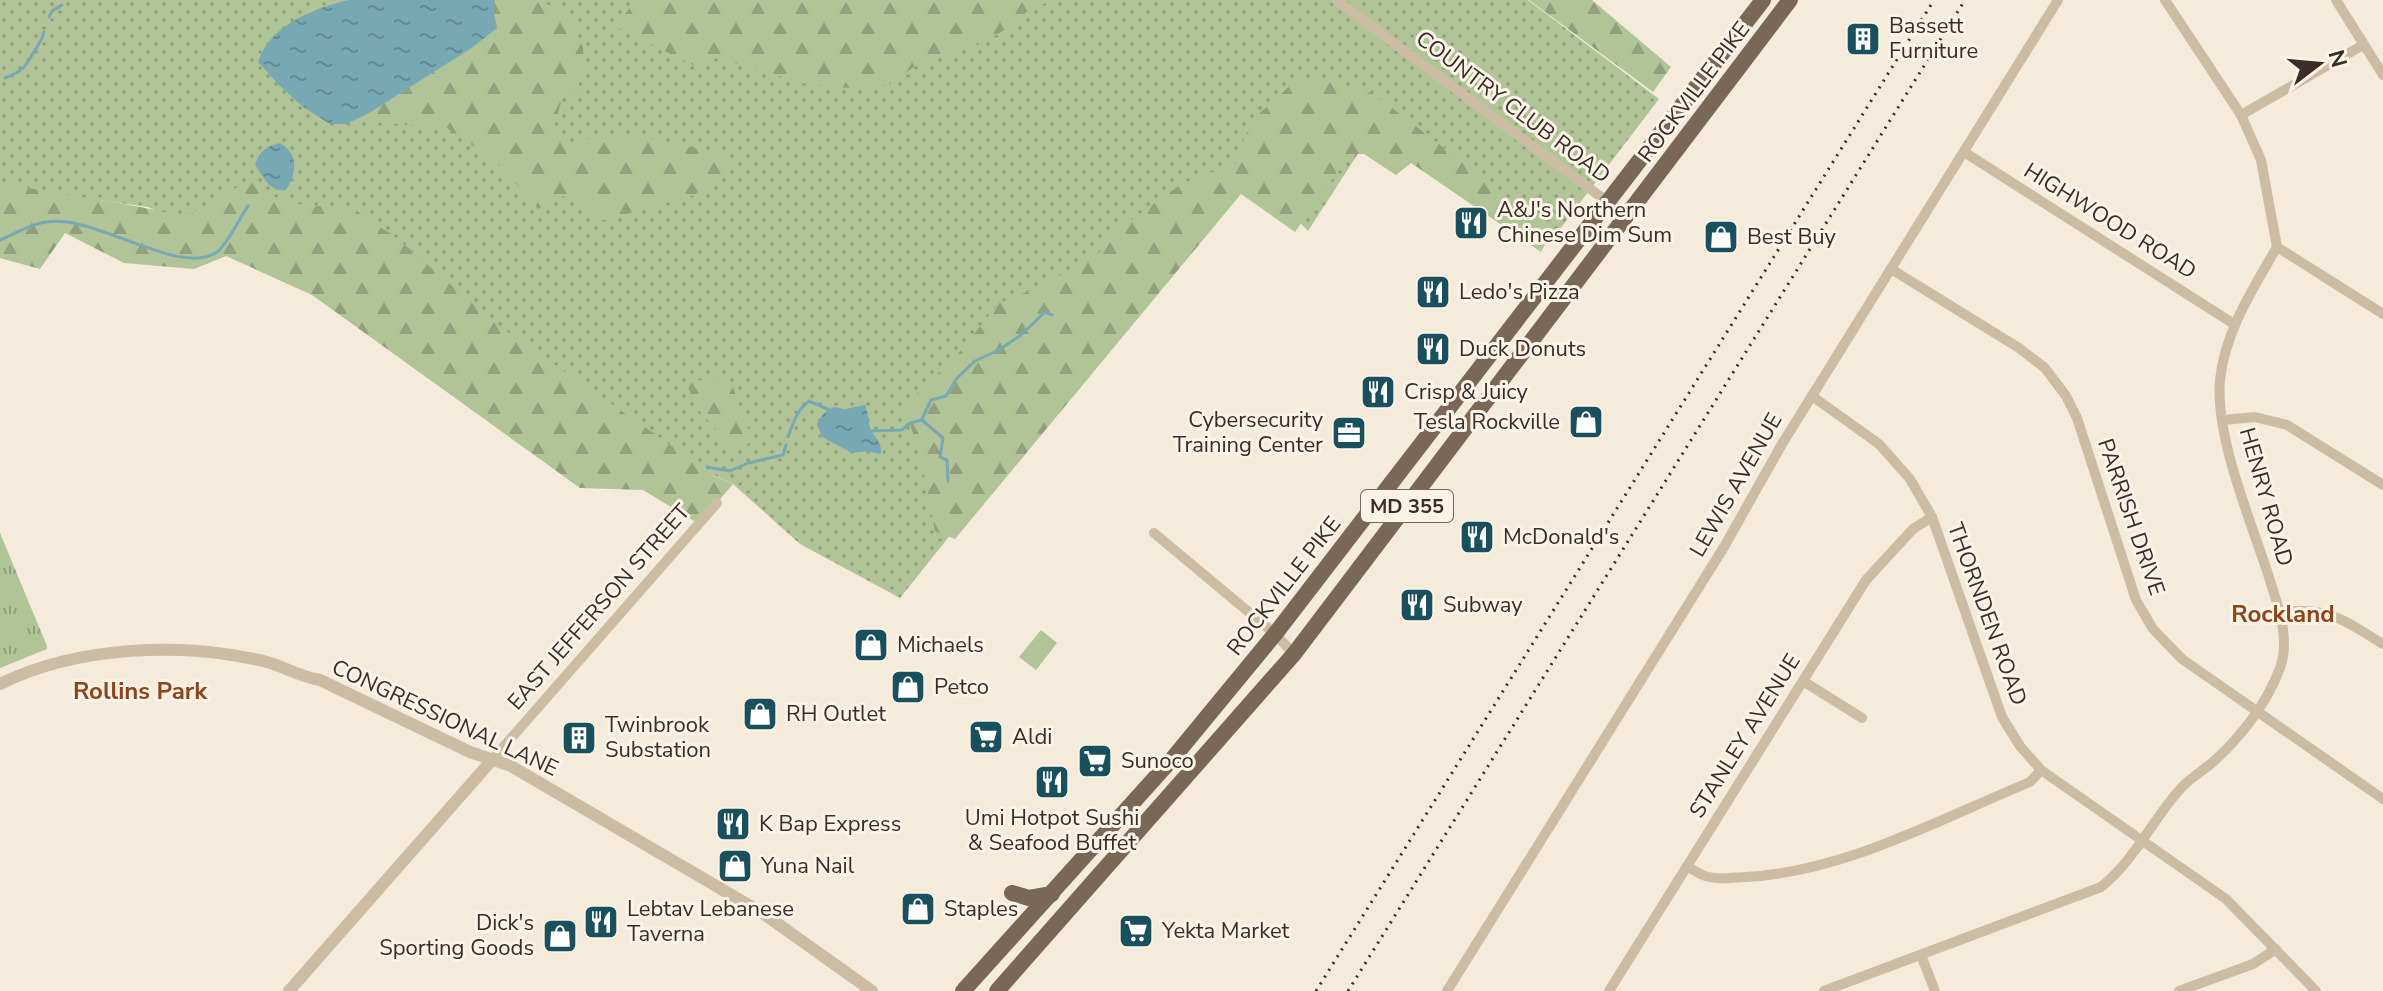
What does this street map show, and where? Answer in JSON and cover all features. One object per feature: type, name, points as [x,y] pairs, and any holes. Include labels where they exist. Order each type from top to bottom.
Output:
[{"type":"main road","name":"ROCKVILLE PIKE","points":[[963,991],[1173,758],[1275,634],[1763,0]]},
{"type":"main road","name":"ROCKVILLE PIKE","points":[[997,991],[1294,654],[1790,0]]},
{"type":"main road","points":[[1706,76],[1723,89]]},
{"type":"main road","points":[[1019,929],[1012,893],[1029,898],[1052,894]]},
{"type":"street","name":"COUNTRY CLUB ROAD","points":[[1336,0],[1628,217]]},
{"type":"street","name":"LEWIS AVENUE","points":[[1447,991],[1724,547],[1812,396],[2058,0]]},
{"type":"street","points":[[2165,0],[2241,115],[2261,160],[2277,247],[2383,314]]},
{"type":"street","points":[[2336,0],[2383,75]]},
{"type":"street","points":[[2241,115],[2363,45]]},
{"type":"street","name":"HIGHWOOD ROAD","points":[[1964,152],[2234,324]]},
{"type":"street","name":"HENRY ROAD","points":[[1824,991],[2101,887],[2117,875],[2182,788],[2235,741],[2272,687],[2281,664],[2285,640],[2280,612],[2230,455],[2219,391],[2225,349],[2234,324],[2277,247]]},
{"type":"street","name":"PARRISH DRIVE","points":[[1891,269],[2019,348],[2045,368],[2066,396],[2077,418],[2136,600],[2153,629],[2182,659],[2383,799]]},
{"type":"street","name":"THORNDEN ROAD","points":[[1812,396],[1879,444],[1910,479],[1932,517],[2002,717],[2020,746],[2041,770],[2226,899],[2316,991]]},
{"type":"street","points":[[2223,420],[2255,417],[2287,425],[2383,485]]},
{"type":"street","name":"EAST JEFFERSON STREET","points":[[289,991],[717,503]]},
{"type":"street","name":"STANLEY AVENUE","points":[[1609,991],[1866,580],[1892,548],[1932,517]]},
{"type":"street","points":[[1154,533],[1275,634],[1294,654]]},
{"type":"street","points":[[2280,612],[2309,609],[2327,613],[2383,644]]},
{"type":"street","name":"CONGRESSIONAL LANE","points":[[0,684],[99,654],[152,650],[225,654],[267,662],[320,680],[470,752],[511,766],[764,914],[872,991]]},
{"type":"street","points":[[1803,681],[1862,718]]},
{"type":"street","points":[[1687,866],[1715,878],[1764,876],[1813,868],[1888,841],[2030,782],[2041,770]]},
{"type":"street","points":[[2179,991],[2253,964],[2276,949]]},
{"type":"street","points":[[1921,955],[1935,991]]},
{"type":"green space","points":[[0,0],[1528,0],[1659,99],[1550,242],[1409,153],[1370,135],[1308,231],[1253,174],[1146,290],[900,598],[800,544],[733,484],[148,207],[0,186]]},
{"type":"green space","points":[[495,0],[540,0],[571,18],[583,48],[584,68],[576,93],[563,95],[555,125],[570,145],[607,136],[642,137],[714,152],[727,160],[724,172],[694,195],[597,222],[581,200],[562,196],[538,209],[497,162],[447,128],[373,122],[369,113],[497,29],[493,9]]},
{"type":"green space","points":[[637,0],[1052,0],[1028,11],[1001,32],[974,47],[918,64],[891,84],[860,89],[806,84],[716,58],[695,66],[614,26]]},
{"type":"green space","points":[[1529,0],[1592,0],[1671,67],[1653,92]]},
{"type":"green space","points":[[1321,78],[1374,94],[1552,231],[1541,252],[1411,163],[1396,175],[1364,154],[1350,154],[1295,232],[1241,194],[955,539],[935,531],[920,455],[904,406],[957,355],[999,303],[1039,287],[1099,253],[1115,231],[1183,183],[1236,163],[1245,136],[1261,112],[1293,83]]},
{"type":"green space","points":[[248,181],[286,203],[354,209],[398,239],[495,323],[715,476],[733,484],[699,524],[643,490],[580,488],[312,295],[226,256],[194,269],[124,263],[65,233],[40,269],[0,258],[0,182],[185,217]]},
{"type":"green space","points":[[709,377],[731,382],[753,441],[735,451],[697,408],[687,385]]},
{"type":"green space","points":[[0,533],[47,649],[0,668]]},
{"type":"green space","points":[[1041,630],[1057,643],[1036,670],[1019,657]]},
{"type":"water","points":[[349,0],[495,0],[493,9],[497,28],[470,49],[369,113],[346,124],[330,124],[303,107],[258,62],[272,38],[283,28],[308,13]]},
{"type":"water","points":[[280,143],[290,153],[294,164],[286,190],[271,186],[255,165],[264,150]]},
{"type":"water","points":[[865,405],[881,454],[867,451],[852,453],[822,437],[817,424],[824,413],[834,407],[845,409]]},
{"type":"waterway","points":[[49,17],[62,5]]},
{"type":"waterway","points":[[5,78],[24,67],[44,32]]},
{"type":"waterway","points":[[0,240],[40,223],[66,222],[160,252],[201,258],[221,248],[248,206]]},
{"type":"waterway","points":[[922,419],[931,400],[946,396],[957,378],[975,361],[1021,335],[1045,312],[1052,315]]},
{"type":"waterway","points":[[788,437],[798,413],[809,401],[832,411]]},
{"type":"waterway","points":[[870,431],[902,430],[910,423],[922,420],[943,438],[940,457],[947,460],[948,481]]},
{"type":"waterway","points":[[707,467],[730,471],[748,463],[783,455],[786,445]]},
{"type":"railway","points":[[1316,991],[1934,0]]},
{"type":"railway","points":[[1348,991],[1965,0]]},
{"type":"place","name":"Bassett Furniture","points":[[1863,39]]},
{"type":"place","name":"A&J's Northern Chinese Dim Sum","points":[[1471,223]]},
{"type":"place","name":"Best Buy","points":[[1721,237]]},
{"type":"place","name":"Ledo's Pizza","points":[[1433,292]]},
{"type":"place","name":"Duck Donuts","points":[[1433,349]]},
{"type":"place","name":"Crisp & Juicy","points":[[1378,392]]},
{"type":"place","name":"Tesla Rockville","points":[[1586,422]]},
{"type":"place","name":"Cybersecurity Training Center","points":[[1349,433]]},
{"type":"place","name":"McDonald's","points":[[1477,537]]},
{"type":"place","name":"Subway","points":[[1417,605]]},
{"type":"place","name":"Michaels","points":[[871,645]]},
{"type":"place","name":"Petco","points":[[908,687]]},
{"type":"place","name":"RH Outlet","points":[[760,714]]},
{"type":"place","name":"Aldi","points":[[986,737]]},
{"type":"place","name":"Twinbrook Substation","points":[[579,738]]},
{"type":"place","name":"Sunoco","points":[[1095,761]]},
{"type":"place","name":"Umi Hotpot Sushi & Seafood Buffet","points":[[1052,782]]},
{"type":"place","name":"K Bap Express","points":[[733,824]]},
{"type":"place","name":"Yuna Nail","points":[[735,866]]},
{"type":"place","name":"Staples","points":[[918,909]]},
{"type":"place","name":"Lebtav Lebanese Taverna","points":[[601,922]]},
{"type":"place","name":"Yekta Market","points":[[1136,931]]},
{"type":"place","name":"Dick's Sporting Goods","points":[[560,936]]},
{"type":"district","name":"Rockland","points":[[2283,614]]},
{"type":"district","name":"Rollins Park","points":[[140,691]]}]
